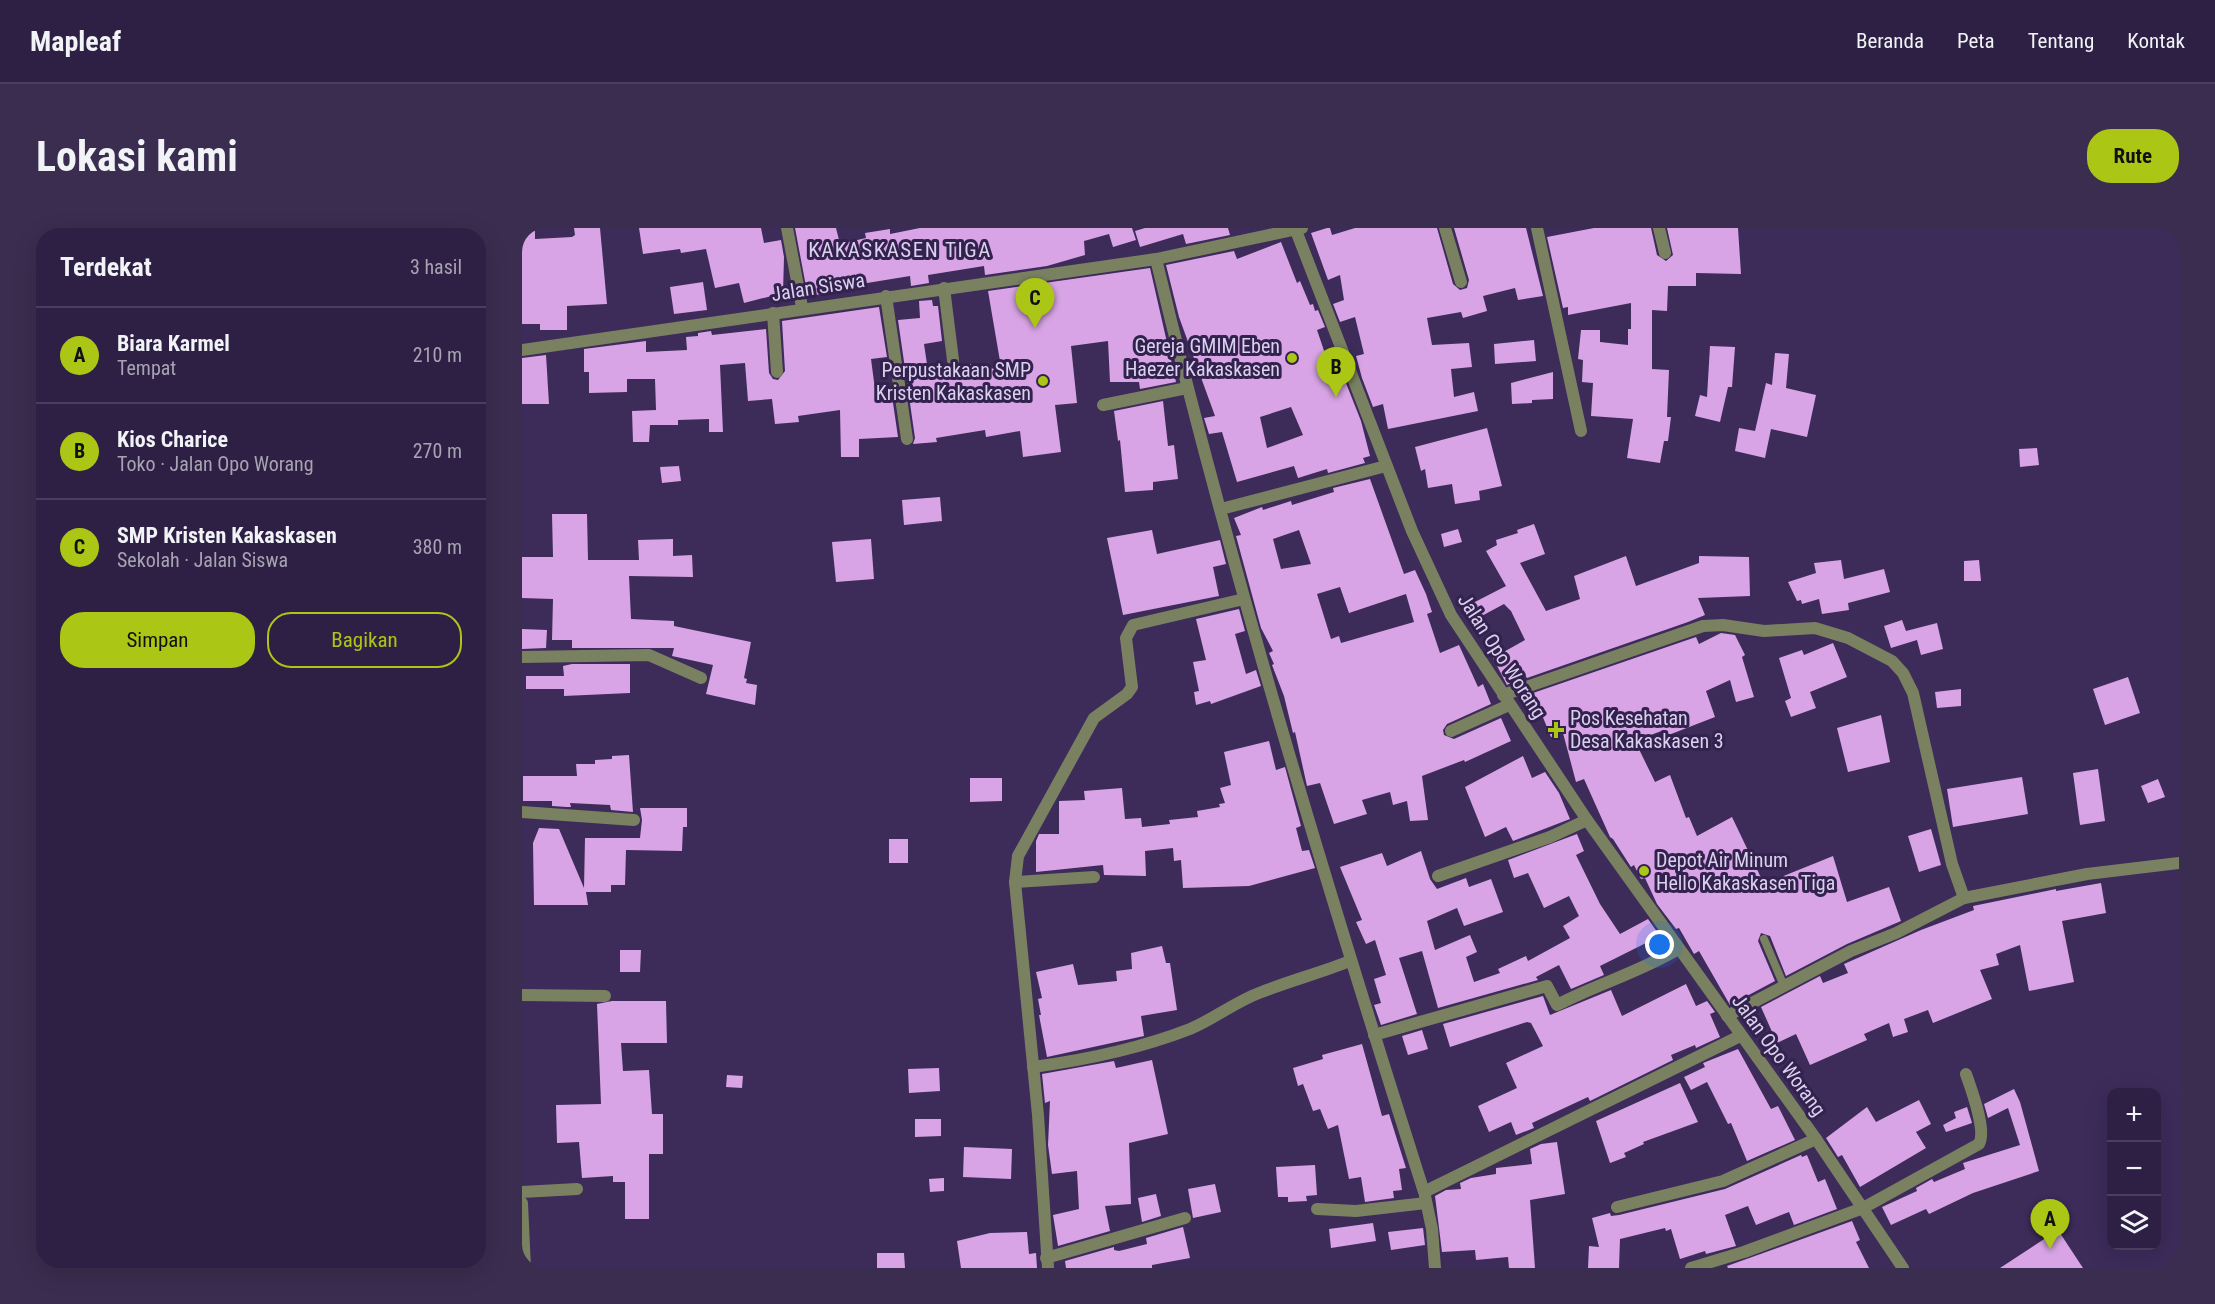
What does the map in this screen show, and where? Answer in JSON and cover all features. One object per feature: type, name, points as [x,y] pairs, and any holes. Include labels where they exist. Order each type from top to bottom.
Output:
[{"type":"street","points":[[787,228],[802,308]]},
{"type":"street","name":"Jalan Siswa","points":[[522,350],[1156,258],[1298,228]]},
{"type":"street","name":"Jalan Opo Worang","points":[[1298,228],[1386,466],[1439,593],[1506,700],[1587,820],[1816,1139],[1903,1268]]},
{"type":"street","points":[[1445,228],[1461,282]]},
{"type":"street","points":[[1536,228],[1581,431]]},
{"type":"street","points":[[1659,228],[1665,253]]},
{"type":"street","points":[[1156,258],[1187,388],[1244,599],[1350,961],[1425,1198],[1435,1268]]},
{"type":"street","points":[[945,288],[952,360]]},
{"type":"street","points":[[886,296],[907,440]]},
{"type":"street","points":[[773,313],[777,372]]},
{"type":"street","points":[[1103,405],[1187,388]]},
{"type":"street","points":[[1221,509],[1386,466]]},
{"type":"street","points":[[1185,1218],[1047,1263],[1034,1067],[1015,882],[1018,856],[1023,844],[1094,718],[1127,694],[1132,687],[1126,638],[1128,629],[1133,625],[1244,599]]},
{"type":"street","points":[[1451,731],[1506,700],[1703,626],[1723,625],[1764,631],[1815,628],[1848,638],[1892,661],[1903,672],[1913,693],[1952,864],[1964,898]]},
{"type":"street","points":[[522,657],[649,655],[701,678]]},
{"type":"street","points":[[522,812],[634,820]]},
{"type":"street","points":[[1438,876],[1550,837],[1587,820]]},
{"type":"street","points":[[1727,1016],[1851,951],[1896,933],[1964,898],[2087,874],[2179,863]]},
{"type":"street","points":[[1015,882],[1094,877]]},
{"type":"street","points":[[1374,1035],[1547,986],[1557,1005],[1583,991],[1648,967],[1678,949]]},
{"type":"street","points":[[1034,1067],[1082,1059],[1168,1036],[1210,1020],[1257,993],[1305,979],[1350,961]]},
{"type":"street","points":[[522,994],[605,996]]},
{"type":"street","points":[[1317,1209],[1356,1211],[1425,1198],[1740,1036]]},
{"type":"street","points":[[1691,1268],[1744,1252],[1863,1208],[1979,1144],[1980,1125],[1966,1074]]},
{"type":"street","points":[[1617,1207],[1723,1181],[1816,1139]]},
{"type":"street","points":[[522,1192],[577,1189]]},
{"type":"street","points":[[522,1203],[525,1268]]},
{"type":"lane","points":[[1764,939],[1784,986]]},
{"type":"building","points":[[522,228],[535,228],[535,239],[572,237],[575,235],[574,228],[600,228],[607,304],[567,306],[567,330],[540,330],[540,324],[522,324]]},
{"type":"building","points":[[639,228],[761,228],[764,243],[781,240],[784,257],[783,293],[744,303],[739,283],[715,288],[706,249],[681,253],[680,249],[643,254]]},
{"type":"building","points":[[795,228],[836,228],[840,244],[866,238],[865,233],[890,229],[890,234],[920,228],[1132,228],[1136,240],[1113,247],[1109,234],[1084,241],[1085,255],[1047,266],[985,275],[984,266],[928,275],[929,283],[911,286],[910,276],[861,284],[808,297]]},
{"type":"building","points":[[1145,228],[1228,228],[1230,235],[1186,244],[1183,234],[1140,247],[1135,231]]},
{"type":"building","points":[[1330,228],[1332,235],[1355,228],[1437,228],[1453,284],[1460,290],[1467,288],[1469,280],[1454,228],[1526,228],[1543,296],[1518,300],[1515,288],[1483,296],[1487,311],[1463,318],[1461,312],[1427,318],[1432,345],[1469,343],[1472,367],[1451,369],[1454,397],[1474,392],[1478,411],[1388,429],[1383,404],[1373,407],[1362,378],[1356,356],[1364,354],[1355,317],[1340,322],[1333,304],[1344,300],[1340,275],[1328,280],[1311,233]]},
{"type":"building","points":[[1594,228],[1651,228],[1657,255],[1666,261],[1673,255],[1667,228],[1738,228],[1741,274],[1696,273],[1696,286],[1668,286],[1667,311],[1652,310],[1652,369],[1669,370],[1667,417],[1671,417],[1668,441],[1664,441],[1660,463],[1627,458],[1633,419],[1591,416],[1593,383],[1582,382],[1583,360],[1578,359],[1581,330],[1600,330],[1600,342],[1628,345],[1628,329],[1631,329],[1631,303],[1568,315],[1568,307],[1563,308],[1547,237]]},
{"type":"building","points":[[1281,242],[1297,283],[1300,281],[1310,305],[1313,304],[1315,311],[1318,310],[1325,327],[1317,330],[1336,386],[1346,383],[1361,421],[1370,456],[1363,458],[1365,463],[1328,473],[1327,469],[1298,478],[1294,466],[1237,482],[1222,432],[1209,434],[1204,418],[1215,416],[1179,317],[1166,265],[1234,251],[1237,259]],"holes":[[[1291,407],[1303,435],[1267,448],[1260,417]]]},
{"type":"building","points":[[1150,268],[1176,382],[1140,389],[1139,382],[1110,382],[1108,341],[1071,346],[1077,403],[1055,405],[1061,452],[1023,457],[1020,431],[986,437],[985,430],[936,438],[937,442],[913,444],[915,438],[898,320],[920,318],[919,301],[932,300],[933,306],[938,306],[942,341],[924,344],[928,371],[971,364],[972,372],[1001,367],[988,291]]},
{"type":"building","points":[[703,282],[707,310],[674,314],[670,287]]},
{"type":"building","points":[[879,307],[887,357],[871,359],[876,397],[892,396],[898,437],[859,439],[859,457],[841,457],[840,410],[798,416],[799,422],[775,424],[772,399],[748,401],[745,363],[720,365],[723,432],[709,432],[709,419],[678,420],[678,425],[650,425],[649,442],[633,442],[632,411],[656,410],[655,379],[627,379],[627,392],[589,393],[589,372],[584,372],[584,349],[646,341],[646,352],[687,350],[686,337],[698,336],[698,333],[711,331],[712,335],[766,329],[769,373],[773,379],[778,380],[785,371],[782,321]]},
{"type":"building","points":[[1534,340],[1536,361],[1495,364],[1494,344]]},
{"type":"building","points":[[1710,346],[1735,347],[1732,387],[1728,387],[1720,422],[1695,416],[1700,395],[1707,397]]},
{"type":"building","points":[[1775,353],[1789,354],[1786,388],[1816,395],[1807,437],[1771,429],[1765,458],[1735,451],[1739,428],[1755,431],[1766,383],[1772,385]]},
{"type":"building","points":[[546,355],[549,404],[522,404],[522,358]]},
{"type":"building","points":[[1553,372],[1553,399],[1512,404],[1511,383]]},
{"type":"building","points":[[1163,401],[1168,446],[1174,445],[1178,479],[1153,482],[1153,490],[1125,492],[1120,440],[1118,441],[1114,411]]},
{"type":"building","points":[[1487,428],[1502,486],[1479,491],[1480,500],[1455,504],[1452,484],[1428,488],[1425,469],[1421,471],[1415,447]]},
{"type":"building","points":[[2037,448],[2039,465],[2020,467],[2019,449]]},
{"type":"building","points":[[679,466],[681,481],[662,483],[660,467]]},
{"type":"building","points":[[1370,479],[1404,574],[1415,570],[1426,594],[1432,612],[1427,614],[1440,653],[1459,645],[1478,687],[1483,684],[1491,704],[1447,724],[1443,730],[1444,735],[1454,739],[1501,718],[1511,741],[1465,762],[1464,760],[1422,776],[1428,820],[1410,821],[1407,801],[1393,805],[1390,792],[1362,800],[1367,814],[1334,824],[1320,783],[1307,786],[1295,732],[1293,733],[1284,696],[1272,665],[1274,664],[1269,653],[1273,651],[1261,628],[1236,536],[1241,535],[1234,518],[1262,507],[1263,510],[1291,501],[1292,505],[1334,492],[1333,488]],"holes":[[[1299,530],[1311,564],[1281,569],[1273,539]],[[1340,587],[1349,613],[1406,594],[1414,622],[1341,643],[1339,636],[1331,639],[1317,594]]]},
{"type":"building","points":[[940,497],[942,521],[904,525],[902,500]]},
{"type":"building","points":[[552,514],[587,514],[588,560],[639,560],[638,540],[673,539],[673,556],[692,555],[693,577],[629,576],[631,619],[674,621],[674,626],[751,642],[744,678],[747,679],[746,683],[757,685],[755,705],[706,694],[713,665],[672,656],[674,648],[572,648],[572,640],[552,640],[553,599],[522,598],[522,557],[553,557]]},
{"type":"building","points":[[1534,524],[1545,554],[1520,563],[1546,611],[1580,599],[1574,576],[1626,556],[1636,586],[1699,563],[1699,556],[1749,557],[1750,596],[1698,598],[1705,615],[1527,678],[1525,675],[1507,685],[1493,658],[1525,640],[1511,611],[1504,604],[1476,619],[1469,605],[1506,586],[1486,551],[1497,545],[1496,540],[1518,533],[1517,530]]},
{"type":"building","points":[[1458,529],[1462,542],[1444,547],[1441,534]]},
{"type":"building","points":[[1152,530],[1157,554],[1220,540],[1226,564],[1213,567],[1219,596],[1123,615],[1107,538]]},
{"type":"building","points":[[871,539],[874,579],[836,582],[832,542]]},
{"type":"building","points":[[1841,560],[1844,579],[1884,569],[1890,592],[1848,603],[1849,610],[1822,614],[1819,599],[1802,604],[1801,600],[1797,601],[1788,582],[1816,573],[1814,563]]},
{"type":"building","points":[[1979,560],[1981,581],[1964,581],[1964,561]]},
{"type":"building","points":[[1239,609],[1245,631],[1235,634],[1246,674],[1256,670],[1261,686],[1211,704],[1210,701],[1196,705],[1194,692],[1199,691],[1193,662],[1206,660],[1196,619]]},
{"type":"building","points":[[1902,620],[1906,631],[1937,623],[1943,649],[1921,655],[1917,640],[1891,648],[1884,626]]},
{"type":"building","points":[[522,629],[547,630],[546,648],[522,649]]},
{"type":"building","points":[[1721,633],[1735,635],[1745,655],[1742,657],[1754,697],[1736,702],[1730,680],[1706,691],[1715,717],[1666,736],[1664,730],[1635,741],[1655,782],[1670,775],[1686,818],[1689,817],[1697,836],[1732,817],[1764,884],[1833,856],[1847,902],[1889,887],[1901,921],[1847,944],[1786,976],[1770,936],[1761,933],[1758,941],[1775,981],[1730,1005],[1699,951],[1694,954],[1679,928],[1676,929],[1657,904],[1645,878],[1641,879],[1634,865],[1631,867],[1610,837],[1584,779],[1576,782],[1563,733],[1551,737],[1533,693],[1696,637],[1699,644]]},
{"type":"building","points":[[1833,643],[1847,677],[1810,692],[1816,708],[1791,717],[1785,701],[1791,698],[1779,658],[1802,650],[1804,655]]},
{"type":"building","points":[[630,664],[630,693],[564,696],[564,689],[526,689],[526,676],[564,676],[563,666]]},
{"type":"building","points":[[2128,677],[2140,713],[2105,725],[2093,689]]},
{"type":"building","points":[[1961,689],[1961,706],[1937,708],[1935,692]]},
{"type":"building","points":[[1881,715],[1890,762],[1848,772],[1837,728]]},
{"type":"building","points":[[1269,741],[1276,770],[1285,767],[1301,826],[1296,828],[1302,851],[1309,850],[1315,868],[1249,886],[1183,888],[1181,860],[1174,861],[1173,848],[1145,851],[1146,876],[1104,875],[1103,865],[1036,872],[1036,841],[1039,834],[1059,834],[1059,801],[1085,800],[1084,791],[1122,788],[1125,819],[1141,818],[1142,827],[1170,824],[1169,820],[1198,817],[1197,811],[1220,807],[1219,804],[1225,803],[1220,788],[1231,785],[1224,752]]},
{"type":"building","points":[[629,755],[633,812],[611,810],[610,805],[570,803],[571,807],[567,807],[552,806],[552,801],[523,801],[523,776],[577,776],[576,764],[595,764],[595,760]]},
{"type":"building","points":[[1523,756],[1532,778],[1545,772],[1559,793],[1570,819],[1513,841],[1506,827],[1485,837],[1465,787]]},
{"type":"building","points":[[2098,769],[2105,821],[2080,825],[2073,773]]},
{"type":"building","points":[[2022,777],[2028,814],[1953,827],[1947,789]]},
{"type":"building","points":[[970,778],[1002,778],[1002,801],[970,802]]},
{"type":"building","points":[[2158,779],[2165,797],[2148,803],[2141,786]]},
{"type":"building","points":[[640,808],[687,808],[687,827],[683,827],[682,851],[626,850],[625,885],[611,885],[611,892],[586,892],[588,905],[534,905],[533,843],[539,828],[559,829],[584,888],[585,838],[640,838],[642,820]]},
{"type":"building","points":[[1931,829],[1941,865],[1919,872],[1908,836]]},
{"type":"building","points":[[1577,834],[1584,851],[1576,855],[1600,904],[1620,934],[1648,919],[1660,936],[1600,966],[1604,975],[1571,989],[1559,965],[1536,977],[1538,980],[1438,1008],[1422,951],[1399,958],[1417,1014],[1381,1025],[1374,1005],[1381,1003],[1374,979],[1386,975],[1375,940],[1366,944],[1356,922],[1362,920],[1340,867],[1382,853],[1387,866],[1421,851],[1430,879],[1437,889],[1466,878],[1469,887],[1491,879],[1503,912],[1464,926],[1457,908],[1427,921],[1435,950],[1470,935],[1477,952],[1466,957],[1474,982],[1500,973],[1498,969],[1526,956],[1528,961],[1570,938],[1563,926],[1579,916],[1569,896],[1544,908],[1528,873],[1514,878],[1508,860]]},
{"type":"building","points":[[889,839],[908,839],[908,863],[889,863]]},
{"type":"building","points":[[2101,883],[2106,913],[2062,921],[2074,982],[2029,991],[2020,945],[1996,954],[1999,965],[1980,970],[1992,999],[1933,1023],[1928,1010],[1904,1019],[1908,1032],[1893,1037],[1889,1023],[1864,1034],[1867,1040],[1810,1065],[1796,1034],[1777,1043],[1761,1007],[1820,976],[1823,983],[1848,973],[1844,964],[1921,930],[1974,910],[1973,906],[2056,889],[2056,891]]},
{"type":"building","points":[[1162,946],[1166,963],[1170,963],[1177,1010],[1141,1016],[1144,1036],[1047,1057],[1039,1015],[1041,1015],[1038,999],[1042,998],[1036,972],[1073,964],[1078,985],[1117,981],[1116,971],[1132,969],[1131,953]]},
{"type":"building","points":[[620,950],[641,950],[640,972],[620,972]]},
{"type":"building","points":[[1686,984],[1696,1006],[1707,1001],[1715,1012],[1710,1014],[1720,1037],[1696,1048],[1695,1045],[1671,1055],[1673,1060],[1590,1101],[1588,1097],[1532,1123],[1534,1128],[1516,1135],[1511,1122],[1489,1132],[1478,1106],[1517,1088],[1506,1063],[1543,1046],[1531,1023],[1527,1022],[1450,1047],[1443,1024],[1543,996],[1550,1015],[1611,990],[1622,1016]]},
{"type":"building","points":[[612,1001],[666,1001],[667,1043],[621,1043],[623,1071],[649,1070],[652,1114],[663,1114],[663,1154],[649,1154],[649,1219],[625,1219],[625,1182],[613,1182],[613,1176],[582,1178],[579,1142],[557,1143],[556,1105],[601,1104],[597,1004]]},
{"type":"building","points":[[1422,1030],[1428,1049],[1408,1055],[1402,1036]]},
{"type":"building","points":[[1362,1044],[1382,1116],[1389,1114],[1406,1168],[1399,1169],[1402,1190],[1393,1191],[1394,1198],[1365,1202],[1361,1177],[1349,1179],[1338,1125],[1328,1129],[1320,1109],[1313,1111],[1303,1084],[1298,1086],[1293,1068],[1323,1059],[1322,1055]]},
{"type":"building","points":[[1738,1049],[1771,1109],[1778,1106],[1795,1140],[1747,1161],[1731,1123],[1728,1124],[1707,1082],[1691,1090],[1684,1077],[1705,1067],[1703,1063]]},
{"type":"building","points":[[1152,1060],[1168,1134],[1129,1143],[1131,1204],[1105,1206],[1110,1231],[1058,1246],[1053,1215],[1079,1209],[1077,1171],[1052,1174],[1048,1145],[1050,1101],[1045,1103],[1042,1074],[1114,1061],[1116,1068]]},
{"type":"building","points":[[939,1068],[940,1091],[909,1093],[908,1069]]},
{"type":"building","points":[[727,1075],[743,1076],[742,1088],[726,1087]]},
{"type":"building","points":[[1680,1083],[1698,1122],[1643,1142],[1644,1144],[1624,1153],[1626,1157],[1610,1163],[1596,1121]]},
{"type":"building","points":[[2014,1089],[2020,1102],[2039,1171],[1973,1193],[1929,1214],[1926,1209],[1891,1225],[1882,1207],[1917,1191],[1916,1188],[1932,1179],[1934,1182],[1965,1169],[1963,1163],[2020,1145],[2008,1108],[1988,1118],[1984,1104]]},
{"type":"building","points":[[1919,1100],[1931,1124],[1916,1132],[1926,1148],[1860,1187],[1842,1155],[1838,1157],[1826,1138],[1867,1107],[1876,1122]]},
{"type":"building","points":[[1967,1107],[1972,1123],[1946,1132],[1943,1125],[1956,1118],[1954,1112]]},
{"type":"building","points":[[915,1119],[941,1119],[941,1136],[915,1137]]},
{"type":"building","points":[[1557,1142],[1565,1194],[1530,1200],[1535,1268],[1509,1268],[1508,1257],[1476,1260],[1475,1250],[1442,1252],[1435,1196],[1446,1190],[1461,1189],[1460,1183],[1471,1178],[1496,1174],[1496,1168],[1532,1164],[1530,1149],[1541,1144]]},
{"type":"building","points":[[964,1147],[1012,1149],[1011,1179],[963,1177]]},
{"type":"building","points":[[1801,1155],[1802,1157],[1807,1155],[1818,1182],[1825,1179],[1837,1209],[1794,1225],[1789,1212],[1756,1225],[1748,1206],[1725,1215],[1736,1246],[1706,1254],[1705,1251],[1680,1259],[1671,1229],[1666,1231],[1665,1228],[1620,1239],[1619,1268],[1588,1268],[1589,1246],[1599,1247],[1592,1218],[1610,1213],[1611,1216],[1619,1215],[1725,1189]]},
{"type":"building","points":[[1315,1165],[1317,1195],[1306,1196],[1307,1201],[1288,1202],[1288,1197],[1278,1197],[1276,1167]]},
{"type":"building","points":[[944,1178],[944,1191],[930,1192],[929,1179]]},
{"type":"building","points":[[1215,1184],[1221,1212],[1193,1218],[1188,1189]]},
{"type":"building","points":[[1156,1194],[1161,1216],[1142,1222],[1138,1198]]},
{"type":"building","points":[[1852,1221],[1860,1240],[1856,1242],[1869,1268],[1728,1268],[1727,1266]]},
{"type":"building","points":[[1373,1223],[1376,1241],[1331,1248],[1329,1229]]},
{"type":"building","points":[[1183,1227],[1190,1258],[1152,1265],[1152,1268],[1066,1268],[1065,1261],[1114,1247],[1114,1250],[1119,1251],[1147,1244],[1146,1238]]},
{"type":"building","points":[[1423,1228],[1425,1245],[1391,1250],[1388,1232]]},
{"type":"building","points":[[2058,1230],[2083,1268],[2000,1268]]},
{"type":"building","points":[[1027,1232],[1029,1254],[1036,1253],[1037,1268],[961,1268],[957,1241],[990,1233]]},
{"type":"building","points":[[877,1253],[904,1253],[905,1268],[877,1268]]},
{"type":"place","name":"SMP Kristen Kakaskasen","points":[[1035,328]]},
{"type":"place","name":"Gereja GMIM Eben Haezer Kakaskasen","points":[[1292,358]]},
{"type":"place","name":"Perpustakaan SMP Kristen Kakaskasen","points":[[1043,381]]},
{"type":"place","name":"Kios Charice","points":[[1336,397]]},
{"type":"place","name":"Pos Kesehatan Desa Kakaskasen 3","points":[[1556,730]]},
{"type":"place","name":"Depot Air Minum Hello Kakaskasen Tiga","points":[[1644,871]]},
{"type":"place","name":"Biara Karmel","points":[[2050,1249]]},
{"type":"district","name":"KAKASKASEN TIGA","points":[[900,250]]}]
